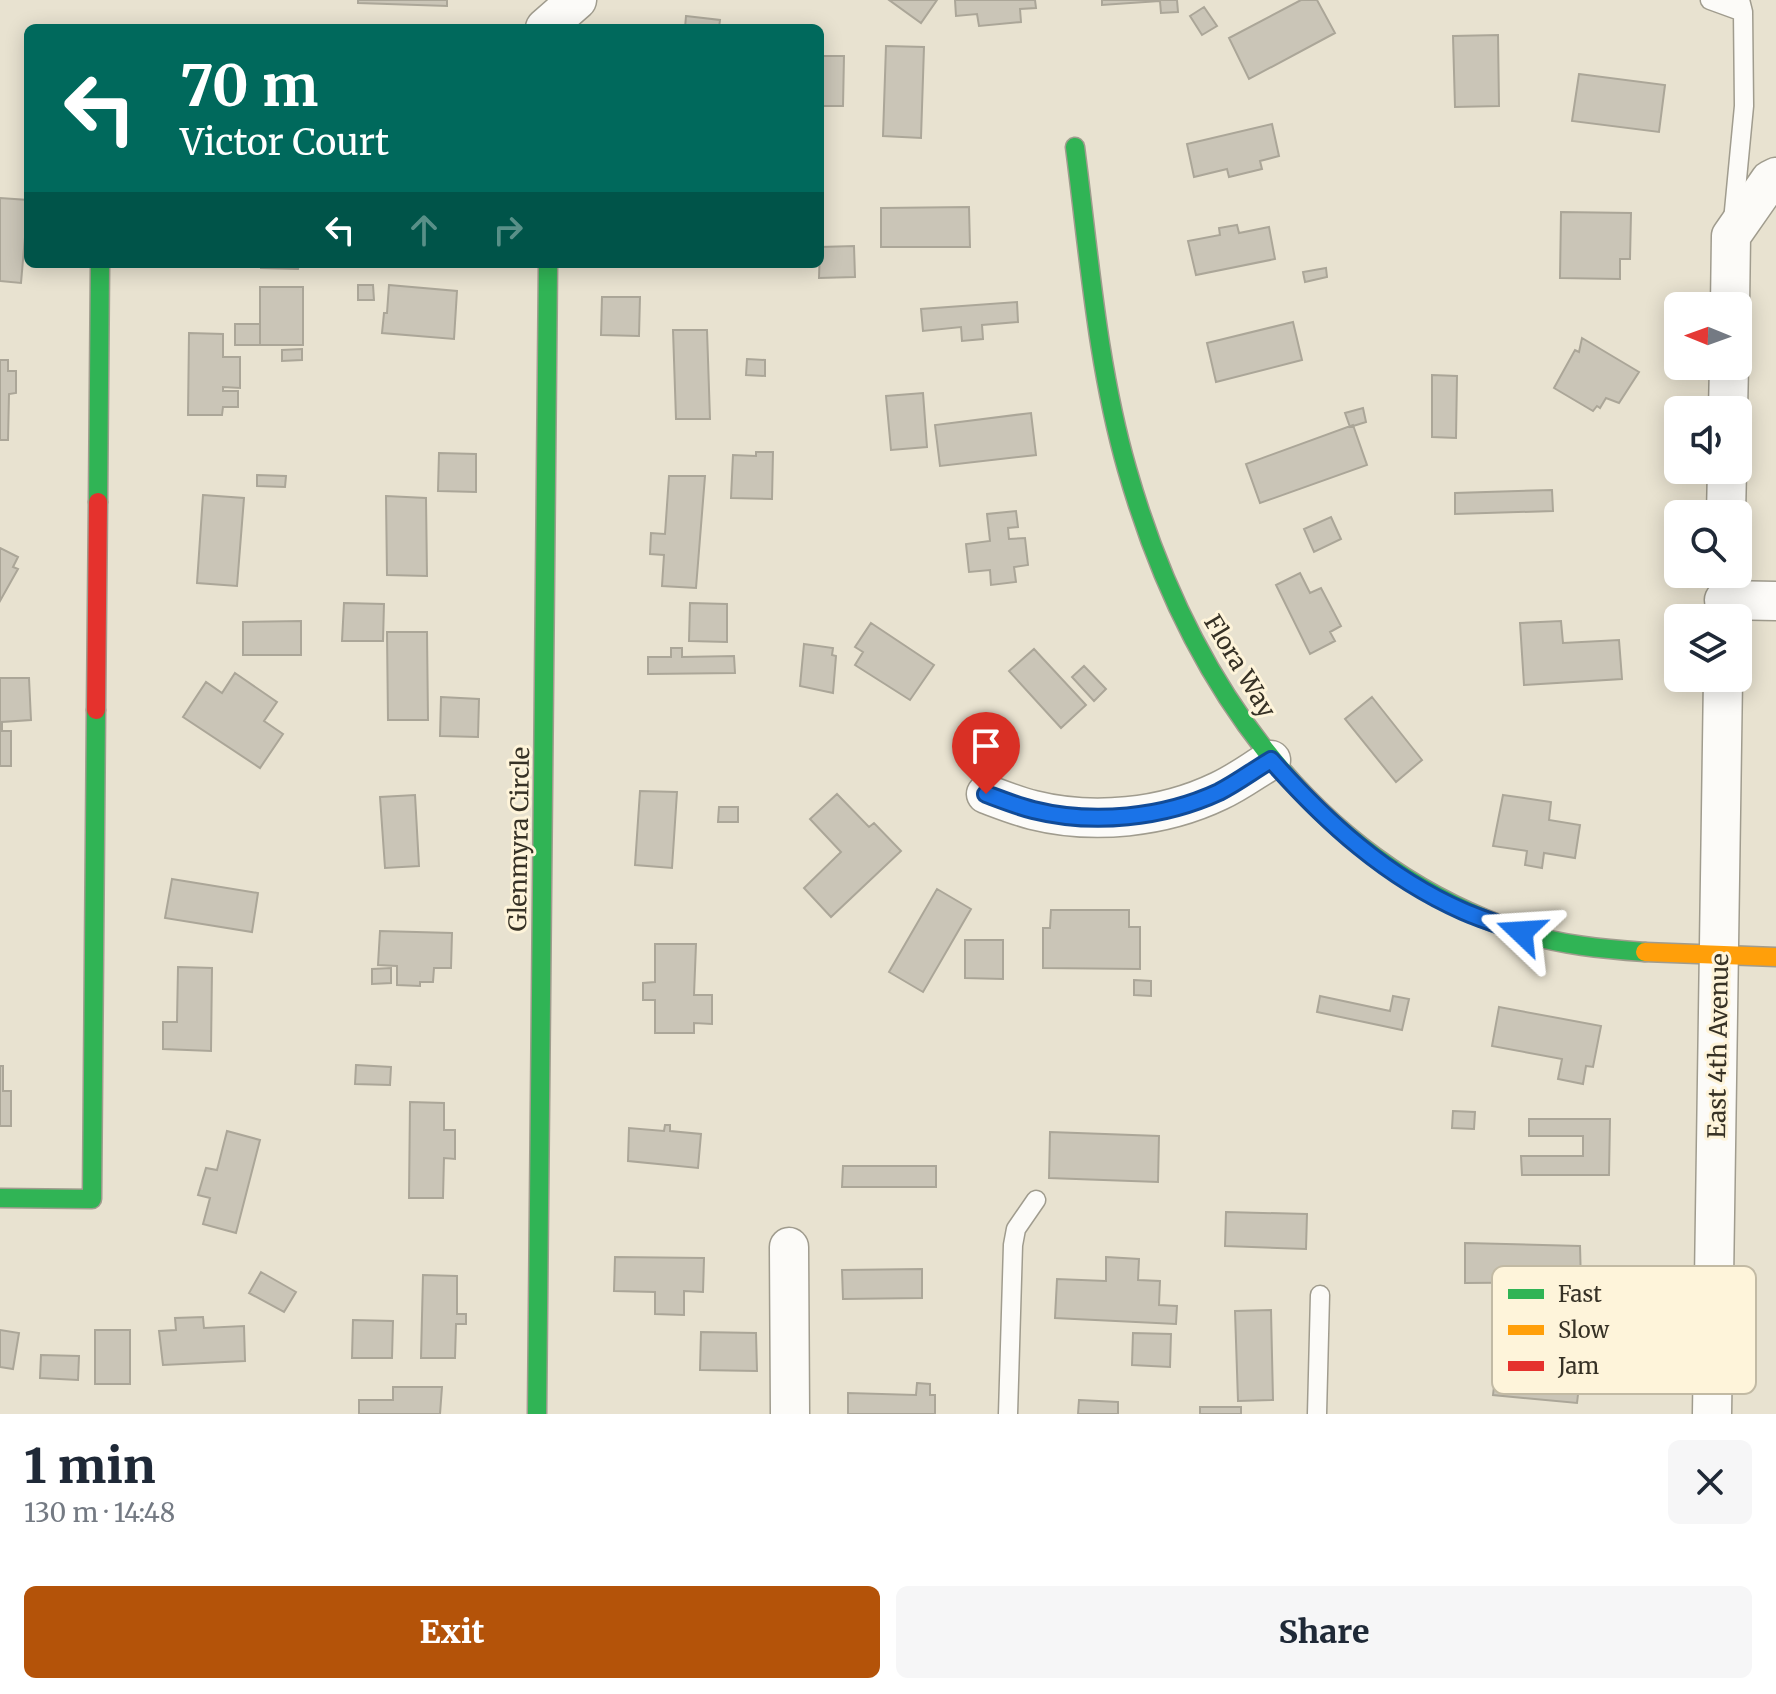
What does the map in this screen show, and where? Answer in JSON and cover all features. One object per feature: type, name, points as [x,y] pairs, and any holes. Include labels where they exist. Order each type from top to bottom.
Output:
[{"type":"street","points":[[550,24],[577,0]]},
{"type":"street","name":"Flora Way","points":[[1075,147],[1110,395],[1126,468],[1150,543],[1180,613],[1218,683],[1271,760],[1313,808],[1358,848],[1409,883],[1463,911],[1521,932],[1581,946],[1641,952],[1776,957]]},
{"type":"street","points":[[1730,292],[1731,236],[1770,180],[1776,177]]},
{"type":"street","points":[[0,1198],[92,1199],[100,268]]},
{"type":"street","name":"Glenmyra Circle","points":[[537,1414],[548,268]]},
{"type":"street","points":[[1725,597],[1776,601]]},
{"type":"street","name":"East 4th Avenue","points":[[1714,1266],[1723,692]]},
{"type":"street","points":[[986,794],[1034,810],[1080,817],[1125,817],[1173,808],[1219,791],[1271,760]]},
{"type":"street","points":[[789,1247],[790,1414]]},
{"type":"street","name":"East 4th Avenue","points":[[1712,1394],[1712,1414]]},
{"type":"lane","points":[[1710,0],[1742,6],[1744,106],[1731,236]]},
{"type":"lane","points":[[1008,1414],[1013,1245],[1016,1229],[1036,1200]]},
{"type":"lane","points":[[1317,1414],[1320,1295]]},
{"type":"building","points":[[358,0],[447,0],[447,6],[358,3]]},
{"type":"building","points":[[889,0],[937,0],[921,23]]},
{"type":"building","points":[[955,0],[1035,0],[1036,8],[1020,9],[1021,22],[979,26],[977,14],[956,16]]},
{"type":"building","points":[[1102,0],[1177,0],[1178,12],[1161,13],[1160,1],[1102,5]]},
{"type":"building","points":[[1301,0],[1317,0],[1335,33],[1249,79],[1229,38]]},
{"type":"building","points":[[1204,7],[1217,26],[1202,35],[1190,16]]},
{"type":"building","points":[[686,16],[720,20],[720,24],[685,24]]},
{"type":"building","points":[[1498,35],[1499,106],[1455,107],[1453,36]]},
{"type":"building","points":[[886,46],[924,47],[921,138],[883,136]]},
{"type":"building","points":[[824,56],[844,56],[843,106],[824,106]]},
{"type":"building","points":[[1579,74],[1665,85],[1659,132],[1572,121]]},
{"type":"building","points":[[1272,124],[1279,156],[1260,161],[1262,169],[1229,177],[1227,169],[1194,177],[1187,144]]},
{"type":"building","points":[[0,198],[24,200],[21,283],[0,281]]},
{"type":"building","points":[[969,207],[970,247],[881,247],[881,208]]},
{"type":"building","points":[[1561,212],[1631,213],[1630,259],[1620,259],[1620,279],[1560,278]]},
{"type":"building","points":[[1237,225],[1239,233],[1269,227],[1275,259],[1196,275],[1188,241],[1220,235],[1219,228]]},
{"type":"building","points":[[854,246],[855,277],[819,278],[819,268],[824,268],[824,247]]},
{"type":"building","points":[[1326,268],[1327,277],[1305,282],[1303,272]]},
{"type":"building","points":[[358,285],[373,285],[374,300],[358,300]]},
{"type":"building","points":[[389,285],[457,291],[454,339],[382,333]]},
{"type":"building","points":[[260,287],[303,287],[303,345],[260,345]]},
{"type":"building","points":[[602,297],[640,297],[639,336],[601,335]]},
{"type":"building","points":[[1017,302],[1018,322],[982,325],[983,339],[962,341],[961,327],[923,331],[921,309]]},
{"type":"building","points":[[1293,322],[1302,360],[1216,382],[1207,343]]},
{"type":"building","points":[[235,324],[260,324],[260,345],[235,345]]},
{"type":"building","points":[[673,330],[707,330],[710,419],[676,419]]},
{"type":"building","points":[[189,333],[223,334],[223,357],[240,357],[240,388],[223,387],[223,391],[238,391],[238,407],[223,407],[222,415],[188,415]]},
{"type":"building","points":[[1582,338],[1639,372],[1619,403],[1606,398],[1600,408],[1597,406],[1593,411],[1554,388],[1575,350],[1579,352]]},
{"type":"building","points":[[302,349],[302,360],[282,361],[282,350]]},
{"type":"building","points":[[747,359],[765,360],[765,376],[746,375]]},
{"type":"building","points":[[0,360],[8,360],[8,371],[16,371],[16,393],[9,394],[8,440],[0,440]]},
{"type":"building","points":[[1432,375],[1457,376],[1456,438],[1432,437]]},
{"type":"building","points":[[923,393],[927,447],[891,450],[886,396]]},
{"type":"building","points":[[1363,408],[1366,422],[1350,427],[1345,413]]},
{"type":"building","points":[[1031,413],[1036,455],[940,466],[935,425]]},
{"type":"building","points":[[1353,425],[1367,465],[1260,503],[1246,464]]},
{"type":"building","points":[[756,452],[773,452],[772,499],[731,498],[733,455],[756,456]]},
{"type":"building","points":[[439,453],[476,454],[476,492],[438,491]]},
{"type":"building","points":[[257,475],[286,476],[285,487],[257,486]]},
{"type":"building","points":[[669,476],[705,476],[696,588],[662,586],[664,555],[650,554],[651,533],[665,534]]},
{"type":"building","points":[[1552,490],[1553,511],[1455,514],[1455,493]]},
{"type":"building","points":[[203,495],[244,498],[237,586],[197,583]]},
{"type":"building","points":[[386,496],[426,498],[427,576],[387,575]]},
{"type":"building","points":[[1016,511],[1018,527],[1008,528],[1009,539],[1025,538],[1028,565],[1014,567],[1016,582],[991,585],[990,570],[969,572],[966,544],[990,541],[987,514]]},
{"type":"building","points":[[1331,517],[1341,539],[1314,552],[1304,529]]},
{"type":"building","points":[[0,548],[18,557],[13,567],[18,569],[0,601]]},
{"type":"building","points":[[1300,573],[1310,593],[1321,588],[1341,626],[1330,632],[1335,641],[1310,654],[1276,585]]},
{"type":"building","points":[[344,603],[384,604],[383,641],[342,641]]},
{"type":"building","points":[[690,603],[727,604],[727,642],[689,641]]},
{"type":"building","points":[[301,621],[301,655],[243,655],[243,622]]},
{"type":"building","points":[[1561,621],[1563,643],[1619,640],[1622,679],[1524,685],[1520,623]]},
{"type":"building","points":[[871,623],[934,665],[910,700],[855,665],[863,652],[855,647]]},
{"type":"building","points":[[387,632],[427,632],[428,720],[388,720]]},
{"type":"building","points":[[804,644],[833,648],[832,655],[836,656],[833,693],[800,686]]},
{"type":"building","points":[[671,648],[682,648],[682,657],[734,656],[735,673],[648,674],[648,657],[671,657]]},
{"type":"building","points":[[1034,649],[1086,705],[1061,728],[1009,671]]},
{"type":"building","points":[[1084,666],[1106,689],[1094,701],[1072,677]]},
{"type":"building","points":[[235,673],[277,702],[264,721],[283,734],[260,768],[183,717],[206,682],[222,693]]},
{"type":"building","points":[[0,678],[29,678],[31,720],[2,722],[2,731],[11,731],[11,766],[0,766]]},
{"type":"building","points":[[441,697],[479,699],[478,737],[440,736]]},
{"type":"building","points":[[1372,697],[1422,760],[1396,782],[1345,719]]},
{"type":"building","points":[[640,791],[677,792],[672,868],[635,865]]},
{"type":"building","points":[[837,794],[869,827],[874,823],[901,851],[831,917],[804,888],[841,852],[810,819]]},
{"type":"building","points":[[415,795],[419,866],[385,868],[380,797]]},
{"type":"building","points":[[1503,795],[1551,802],[1549,820],[1580,825],[1575,858],[1544,853],[1542,868],[1525,865],[1527,851],[1493,846]]},
{"type":"building","points":[[719,807],[738,807],[738,822],[718,822]]},
{"type":"building","points":[[172,879],[258,893],[252,932],[165,918]]},
{"type":"building","points":[[937,889],[971,909],[923,992],[889,972]]},
{"type":"building","points":[[1051,910],[1129,910],[1129,927],[1140,927],[1140,969],[1043,968],[1043,928],[1050,928]]},
{"type":"building","points":[[380,931],[452,933],[451,968],[434,968],[433,982],[420,982],[420,986],[397,985],[397,966],[378,965]]},
{"type":"building","points":[[965,940],[1003,940],[1003,979],[965,978]]},
{"type":"building","points":[[655,944],[696,944],[694,995],[712,995],[712,1024],[694,1023],[694,1033],[655,1033],[655,1000],[643,1000],[643,983],[655,982]]},
{"type":"building","points":[[178,967],[212,968],[211,1051],[163,1049],[163,1022],[177,1022]]},
{"type":"building","points":[[391,968],[391,983],[372,984],[372,969]]},
{"type":"building","points":[[1134,980],[1151,981],[1151,996],[1134,995]]},
{"type":"building","points":[[1320,996],[1390,1011],[1393,996],[1409,999],[1402,1030],[1317,1012]]},
{"type":"building","points":[[1499,1007],[1601,1026],[1593,1067],[1586,1066],[1583,1084],[1558,1079],[1562,1059],[1492,1046]]},
{"type":"building","points":[[356,1065],[391,1067],[390,1085],[355,1084]]},
{"type":"building","points":[[0,1066],[3,1066],[3,1091],[11,1091],[11,1126],[0,1126]]},
{"type":"building","points":[[410,1102],[444,1103],[444,1130],[455,1130],[455,1159],[444,1158],[443,1198],[409,1198]]},
{"type":"building","points":[[1453,1111],[1475,1112],[1474,1129],[1452,1128]]},
{"type":"building","points":[[1529,1119],[1610,1119],[1609,1175],[1522,1175],[1521,1156],[1583,1156],[1583,1136],[1529,1136]]},
{"type":"building","points":[[665,1125],[670,1125],[670,1131],[701,1134],[698,1168],[628,1161],[629,1128],[664,1131]]},
{"type":"building","points":[[227,1131],[260,1140],[236,1233],[203,1224],[210,1198],[198,1195],[206,1168],[217,1170]]},
{"type":"building","points":[[1050,1132],[1159,1136],[1158,1182],[1049,1178]]},
{"type":"building","points":[[843,1166],[936,1166],[936,1187],[842,1187]]},
{"type":"building","points":[[1226,1212],[1307,1214],[1306,1249],[1225,1246]]},
{"type":"building","points":[[1465,1243],[1580,1246],[1581,1266],[1492,1266],[1492,1283],[1465,1283]]},
{"type":"building","points":[[615,1257],[704,1258],[703,1292],[684,1291],[684,1315],[655,1314],[655,1292],[614,1291]]},
{"type":"building","points":[[1106,1257],[1139,1259],[1138,1280],[1160,1281],[1159,1305],[1177,1306],[1176,1324],[1055,1318],[1057,1279],[1106,1281]]},
{"type":"building","points":[[922,1269],[922,1298],[843,1299],[842,1270]]},
{"type":"building","points":[[261,1272],[296,1292],[284,1312],[249,1293]]},
{"type":"building","points":[[423,1275],[457,1276],[457,1314],[466,1314],[466,1324],[456,1324],[455,1358],[421,1358]]},
{"type":"building","points":[[1271,1310],[1273,1400],[1238,1401],[1235,1311]]},
{"type":"building","points":[[203,1317],[204,1328],[244,1326],[245,1361],[163,1365],[159,1331],[176,1330],[175,1318]]},
{"type":"building","points":[[353,1320],[393,1321],[392,1358],[352,1358]]},
{"type":"building","points":[[0,1330],[19,1333],[13,1369],[0,1367]]},
{"type":"building","points":[[95,1330],[130,1330],[130,1384],[95,1384]]},
{"type":"building","points":[[701,1332],[756,1333],[757,1371],[700,1370]]},
{"type":"building","points":[[1133,1333],[1171,1334],[1170,1367],[1132,1365]]},
{"type":"building","points":[[41,1355],[79,1356],[78,1380],[40,1378]]},
{"type":"building","points":[[917,1383],[930,1384],[930,1395],[935,1395],[935,1414],[848,1414],[848,1393],[916,1395]]},
{"type":"building","points":[[393,1387],[442,1387],[440,1414],[359,1414],[359,1400],[393,1400]]},
{"type":"building","points":[[1493,1394],[1578,1394],[1577,1403]]},
{"type":"building","points":[[1079,1400],[1118,1402],[1118,1414],[1078,1414]]},
{"type":"building","points":[[1200,1407],[1241,1407],[1241,1414],[1200,1414]]},
{"type":"traffic: fast","points":[[1075,147],[1101,350],[1127,469],[1152,545],[1183,619],[1221,687],[1266,751],[1318,808],[1377,858],[1445,900],[1520,932],[1550,940],[1645,952]]},
{"type":"traffic: fast","points":[[98,502],[100,268]]},
{"type":"traffic: fast","points":[[537,1414],[548,268]]},
{"type":"traffic: fast","points":[[0,1198],[92,1199],[96,710]]},
{"type":"traffic: slow","points":[[1645,952],[1776,957]]},
{"type":"traffic: jam","points":[[96,710],[98,502]]},
{"type":"route","points":[[986,794],[1034,810],[1080,817],[1125,817],[1173,808],[1219,791],[1271,760],[1313,808],[1358,848],[1409,883],[1463,911],[1521,932]]}]
